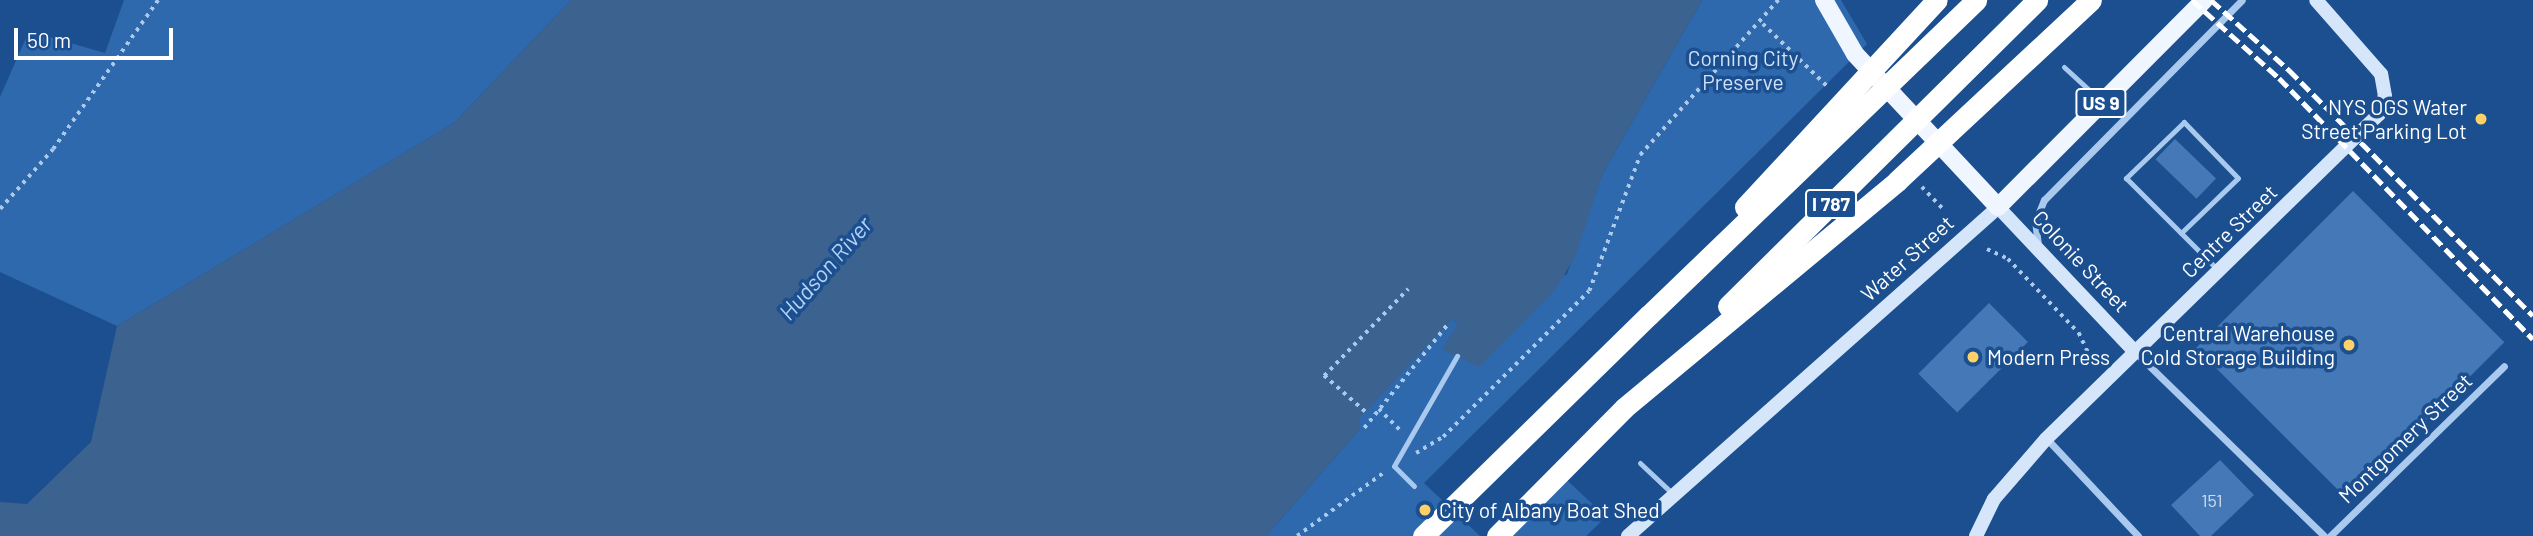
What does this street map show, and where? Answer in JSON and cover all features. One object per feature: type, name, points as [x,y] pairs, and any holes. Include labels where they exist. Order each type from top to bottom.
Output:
[{"type":"highway","points":[[1649,315],[1937,0]]},
{"type":"highway","name":"I 787","points":[[1423,536],[1976,0]]},
{"type":"highway","name":"I 787","points":[[1497,536],[2037,0]]},
{"type":"highway","points":[[1625,408],[1897,181],[2091,0]]},
{"type":"main road","name":"Colonie Street","points":[[1824,0],[1855,54],[1998,207]]},
{"type":"main road","name":"Water Street","points":[[1998,207],[2204,0]]},
{"type":"street","points":[[2038,248],[2035,222],[2044,200],[2242,0]]},
{"type":"street","name":"Centre Street","points":[[1976,536],[1994,499],[2046,439],[2379,114],[2385,88],[2377,66],[2316,0]]},
{"type":"street","name":"Colonie Street","points":[[1998,207],[2134,351],[2324,536]]},
{"type":"street","name":"Water Street","points":[[1628,536],[1672,494],[1998,207]]},
{"type":"street","name":"Montgomery Street","points":[[2330,536],[2504,366]]},
{"type":"street","points":[[2046,439],[2138,536]]},
{"type":"lane","points":[[2064,67],[2102,102]]},
{"type":"lane","points":[[2181,233],[2238,178],[2184,122],[2126,178],[2181,233],[2218,270]]},
{"type":"lane","points":[[1414,486],[1394,467],[1457,356]]},
{"type":"lane","points":[[1640,463],[1672,494]]},
{"type":"path","points":[[0,209],[53,149],[158,0]]},
{"type":"path","points":[[1297,536],[1394,467],[1443,438],[1589,291],[1640,155],[1778,0]]},
{"type":"path","points":[[1987,249],[2008,260],[2079,333],[2102,383]]},
{"type":"path","points":[[1365,412],[1324,376],[1408,289]]},
{"type":"path","points":[[1364,428],[1448,324]]},
{"type":"path","points":[[1379,410],[1409,439]]},
{"type":"green space","points":[[124,0],[571,0],[454,123],[117,326],[0,272],[0,97],[29,31],[105,53]]},
{"type":"green space","name":"Corning City Preserve","points":[[1702,0],[1841,0],[1867,44],[1424,483],[1480,536],[1266,536],[1360,429],[1359,418],[1452,319],[1458,323],[1567,274],[1603,173]]},
{"type":"green space","name":"City of Albany Boat Shed","points":[[1567,480],[1606,517],[1586,536],[1511,536]]},
{"type":"water","name":"Hudson River","points":[[571,0],[1702,0],[1603,173],[1575,257],[1555,290],[1479,367],[1442,349],[1458,323],[1452,319],[1360,418],[1360,429],[1266,536],[0,536],[0,502],[27,504],[91,442],[117,326],[454,123]]},
{"type":"building","points":[[2175,139],[2216,179],[2197,199],[2156,159]]},
{"type":"building","name":"Central Warehouse Cold Storage Building","points":[[2353,191],[2504,342],[2347,499],[2196,348]]},
{"type":"building","name":"Modern Press","points":[[1989,303],[2028,342],[1957,413],[1918,374]]},
{"type":"building","points":[[2220,460],[2254,495],[2211,536],[2200,536],[2171,505]]},
{"type":"railway","points":[[2192,0],[2279,78],[2533,339]]},
{"type":"railway","points":[[2211,0],[2289,70],[2533,316]]},
{"type":"place","name":"NYS OGS Water Street Parking Lot","points":[[2481,119]]},
{"type":"place","name":"Central Warehouse Cold Storage Building","points":[[2349,345]]},
{"type":"place","name":"Modern Press","points":[[1973,357]]},
{"type":"place","name":"City of Albany Boat Shed","points":[[1425,510]]}]
